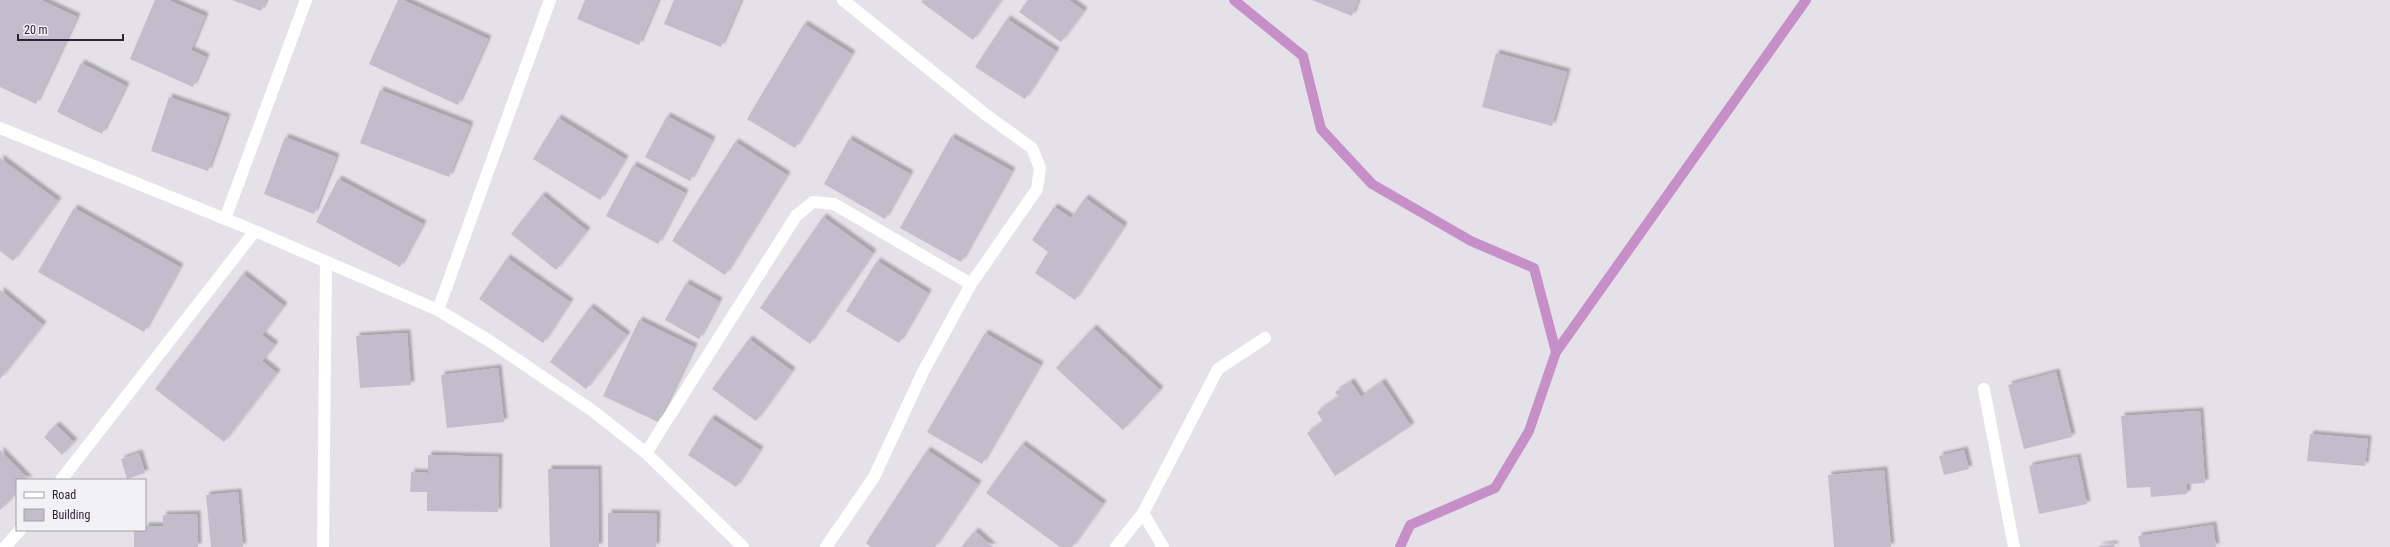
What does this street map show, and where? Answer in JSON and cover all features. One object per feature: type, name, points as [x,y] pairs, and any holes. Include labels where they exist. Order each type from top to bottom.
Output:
[{"type":"street","points":[[225,219],[306,0]]},
{"type":"street","points":[[438,310],[550,0]]},
{"type":"street","points":[[826,547],[874,477],[923,372],[971,284],[1037,189],[1040,168],[1032,148],[985,114],[843,0]]},
{"type":"street","points":[[0,128],[255,231],[438,310],[488,340],[593,411],[646,453],[743,547]]},
{"type":"street","points":[[646,453],[796,216],[813,202],[834,204],[971,284]]},
{"type":"street","points":[[62,479],[255,231]]},
{"type":"street","points":[[323,547],[326,262]]},
{"type":"street","points":[[1116,547],[1143,513],[1218,369],[1265,338]]},
{"type":"street","points":[[1984,389],[2014,547]]},
{"type":"street","points":[[1143,513],[1163,547]]},
{"type":"street","points":[[5,547],[19,531]]},
{"type":"building","points":[[0,0],[41,0],[77,17],[36,104],[0,87]]},
{"type":"building","points":[[155,0],[168,0],[205,16],[191,50],[206,57],[193,87],[130,59]]},
{"type":"building","points":[[232,0],[266,0],[261,11]]},
{"type":"building","points":[[398,0],[403,0],[488,39],[458,105],[369,64]]},
{"type":"building","points":[[585,0],[658,0],[639,45],[577,19]]},
{"type":"building","points":[[674,0],[741,0],[721,47],[664,24]]},
{"type":"building","points":[[923,0],[1001,0],[973,40],[921,2]]},
{"type":"building","points":[[1028,0],[1069,0],[1084,11],[1061,42],[1019,12]]},
{"type":"building","points":[[1312,0],[1358,0],[1352,16]]},
{"type":"building","points":[[1007,19],[1056,51],[1025,99],[975,67]]},
{"type":"building","points":[[804,24],[852,54],[795,148],[747,119]]},
{"type":"building","points":[[1496,53],[1567,72],[1552,126],[1482,107]]},
{"type":"building","points":[[81,63],[126,86],[102,134],[57,112]]},
{"type":"building","points":[[380,90],[470,125],[449,177],[360,143]]},
{"type":"building","points":[[169,97],[227,117],[208,171],[151,151]]},
{"type":"building","points":[[667,116],[712,140],[690,181],[645,157]]},
{"type":"building","points":[[558,118],[625,159],[600,200],[533,159]]},
{"type":"building","points":[[285,137],[336,157],[314,214],[264,194]]},
{"type":"building","points":[[951,137],[1012,171],[961,262],[900,228]]},
{"type":"building","points":[[849,139],[910,174],[885,219],[824,184]]},
{"type":"building","points":[[735,142],[787,175],[725,275],[672,241]]},
{"type":"building","points":[[0,158],[58,201],[13,261],[0,251]]},
{"type":"building","points":[[633,165],[685,193],[658,244],[606,216]]},
{"type":"building","points":[[338,179],[423,224],[400,267],[316,222]]},
{"type":"building","points":[[542,195],[587,231],[556,270],[511,234]]},
{"type":"building","points":[[1085,198],[1124,226],[1075,300],[1035,273],[1048,252],[1032,240],[1054,207],[1071,218]]},
{"type":"building","points":[[74,208],[180,267],[144,332],[38,272]]},
{"type":"building","points":[[823,217],[873,253],[810,344],[760,308]]},
{"type":"building","points":[[507,258],[570,302],[543,343],[479,299]]},
{"type":"building","points":[[877,261],[928,293],[899,343],[846,311]]},
{"type":"building","points":[[243,274],[284,306],[262,335],[275,345],[262,361],[277,373],[224,442],[155,389]]},
{"type":"building","points":[[686,283],[719,301],[699,339],[665,320]]},
{"type":"building","points":[[0,290],[43,325],[0,379]]},
{"type":"building","points":[[590,307],[627,335],[586,389],[550,362]]},
{"type":"building","points":[[639,320],[694,347],[658,422],[603,396]]},
{"type":"building","points":[[1093,328],[1160,390],[1123,430],[1056,368]]},
{"type":"building","points":[[407,333],[411,385],[360,388],[356,336]]},
{"type":"building","points":[[985,333],[1040,365],[982,464],[927,432]]},
{"type":"building","points":[[749,339],[792,371],[756,421],[712,389]]},
{"type":"building","points":[[498,368],[504,422],[447,428],[441,375]]},
{"type":"building","points":[[2056,372],[2072,437],[2024,449],[2008,385]]},
{"type":"building","points":[[1351,382],[1361,397],[1382,382],[1411,426],[1335,476],[1307,433],[1323,422],[1317,412],[1339,397],[1335,392]]},
{"type":"building","points":[[2200,411],[2205,483],[2187,484],[2187,494],[2151,497],[2150,487],[2127,488],[2121,416]]},
{"type":"building","points":[[711,418],[760,450],[736,487],[688,455]]},
{"type":"building","points":[[56,425],[74,442],[62,455],[44,437]]},
{"type":"building","points":[[2310,434],[2368,439],[2365,466],[2307,461]]},
{"type":"building","points":[[1022,444],[1103,504],[1072,547],[1060,547],[986,493]]},
{"type":"building","points":[[0,450],[28,479],[16,479],[16,494],[0,510]]},
{"type":"building","points":[[927,450],[978,484],[935,547],[871,547],[866,543]]},
{"type":"building","points":[[1964,450],[1969,469],[1944,475],[1939,456]]},
{"type":"building","points":[[139,453],[145,473],[127,479],[121,459]]},
{"type":"building","points":[[428,455],[499,457],[498,512],[427,511],[427,492],[410,492],[411,472],[428,473]]},
{"type":"building","points":[[2077,457],[2087,504],[2039,514],[2029,466]]},
{"type":"building","points":[[548,469],[598,469],[599,547],[550,547]]},
{"type":"building","points":[[1884,470],[1891,547],[1834,547],[1828,475]]},
{"type":"building","points":[[238,492],[243,547],[211,547],[206,495]]},
{"type":"building","points":[[608,513],[657,514],[656,547],[608,547]]},
{"type":"building","points":[[197,514],[198,547],[134,547],[134,531],[146,531],[146,526],[163,526],[163,515]]},
{"type":"building","points":[[2213,525],[2216,547],[2140,547],[2138,536]]},
{"type":"building","points":[[975,531],[993,547],[961,547]]},
{"type":"building","points":[[2114,544],[2115,547],[2099,547],[2099,546]]},
{"type":"waterway","points":[[1234,0],[1303,56],[1321,129],[1372,184],[1471,241],[1534,268],[1556,352],[1529,431],[1495,488],[1410,525],[1400,547]]},
{"type":"waterway","points":[[1556,352],[1806,0]]}]
